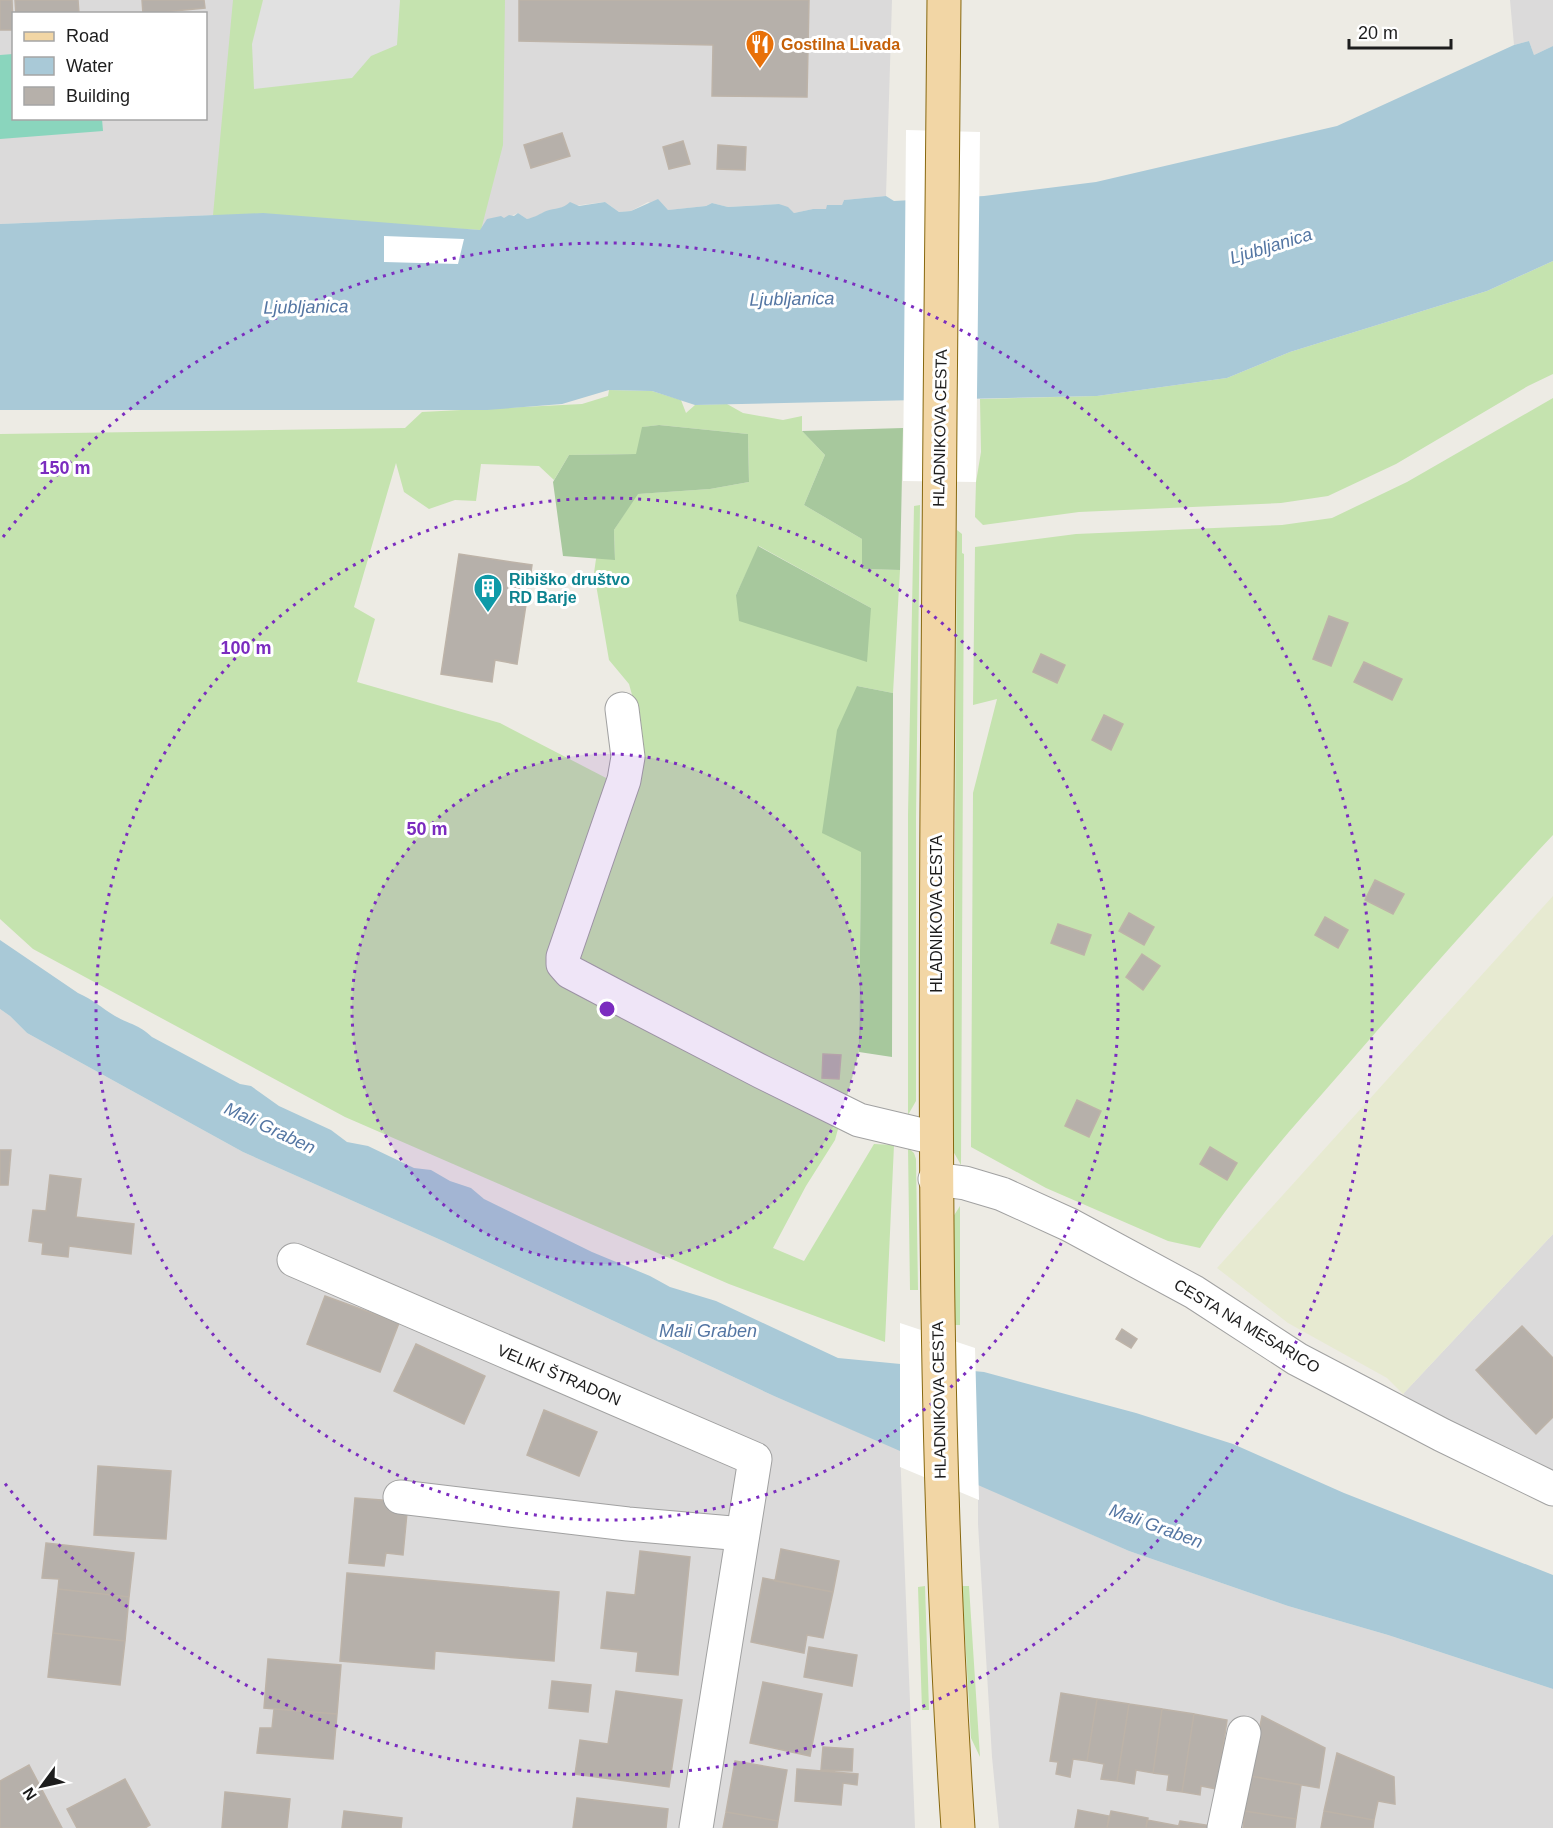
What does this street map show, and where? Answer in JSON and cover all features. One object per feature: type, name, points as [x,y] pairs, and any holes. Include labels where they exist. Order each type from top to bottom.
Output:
[{"type":"main road","name":"HLADNIKOVA CESTA","points":[[944,0],[935,1179],[940,1483],[946,1649],[958,1828]]},
{"type":"street","points":[[622,709],[628,757],[624,780],[563,957],[563,964],[570,972],[859,1120],[935,1138]]},
{"type":"street","name":"CESTA NA MESARICO","points":[[935,1179],[965,1183],[1002,1194],[1070,1225],[1194,1292],[1297,1359],[1442,1435],[1553,1489]]},
{"type":"street","name":"VELIKI ŠTRADON","points":[[294,1260],[755,1459],[696,1828]]},
{"type":"street","points":[[400,1497],[628,1524],[743,1534]]},
{"type":"street","points":[[1224,1828],[1244,1733]]},
{"type":"shaded area","points":[[0,0],[892,0],[886,196],[844,200],[842,205],[827,209],[794,213],[779,204],[728,207],[712,203],[706,206],[668,210],[648,202],[631,211],[619,212],[605,202],[565,207],[527,219],[518,213],[481,230],[263,213],[0,224]]},
{"type":"shaded area","points":[[263,0],[400,0],[397,45],[371,56],[352,78],[254,89],[252,44]]},
{"type":"shaded area","points":[[1510,0],[1553,0],[1553,46],[1534,55],[1529,41],[1514,45]]},
{"type":"shaded area","points":[[0,1009],[27,1033],[243,1152],[443,1241],[774,1396],[900,1450],[915,1828],[0,1828]]},
{"type":"shaded area","points":[[1553,1234],[1553,1476],[1450,1427],[1403,1394]]},
{"type":"shaded area","points":[[978,1484],[1129,1551],[1288,1606],[1388,1635],[1553,1689],[1553,1828],[999,1828],[992,1757],[978,1524]]},
{"type":"green space","points":[[233,0],[505,0],[503,145],[481,230],[213,215]]},
{"type":"green space","points":[[12,54],[12,120],[102,120],[103,131],[0,139],[0,55]]},
{"type":"green space","points":[[1553,261],[1553,374],[1528,386],[1396,464],[1328,496],[1281,503],[1079,512],[983,525],[975,517],[976,482],[981,452],[980,399],[1097,396],[1227,378],[1290,352],[1487,291]]},
{"type":"green space","points":[[609,390],[652,391],[681,400],[686,413],[695,405],[727,404],[743,413],[783,420],[802,416],[802,431],[825,455],[804,505],[862,539],[862,569],[900,570],[893,693],[857,686],[861,852],[859,1052],[835,1140],[806,1186],[773,1248],[804,1261],[874,1144],[894,1145],[885,1342],[729,1284],[345,1117],[33,949],[0,919],[0,434],[405,428],[422,412],[582,404],[608,396]],"holes":[[[659,425],[748,434],[749,482],[710,489],[637,494],[614,530],[615,559],[597,552],[594,573],[609,660],[629,684],[634,702],[610,780],[500,723],[357,682],[375,619],[354,607],[396,463],[404,492],[429,509],[455,500],[476,501],[481,464],[539,466],[554,480],[569,455],[637,454],[643,427]],[[759,546],[871,608],[736,595]]]},
{"type":"green space","points":[[1553,398],[1553,835],[1447,951],[1287,1135],[1250,1179],[1200,1248],[1168,1241],[1046,1188],[971,1147],[973,793],[997,699],[973,705],[975,547],[1076,534],[1282,525],[1332,518],[1407,482]]},
{"type":"green space","points":[[659,425],[748,434],[749,482],[710,489],[638,494],[614,530],[615,560],[563,556],[553,482],[569,455],[636,454],[642,427]]},
{"type":"green space","points":[[903,428],[900,570],[862,569],[862,539],[804,505],[825,455],[802,431]]},
{"type":"green space","points":[[920,505],[916,818],[916,1101],[908,1115],[908,815],[914,506]]},
{"type":"green space","points":[[957,530],[962,534],[962,553],[964,554],[961,1165],[953,1151]]},
{"type":"green space","points":[[758,546],[871,608],[867,662],[739,621],[736,595]]},
{"type":"green space","points":[[857,686],[893,693],[892,1057],[859,1052],[861,852],[822,833],[837,730]]},
{"type":"green space","points":[[1553,896],[1553,1234],[1403,1394],[1387,1378],[1288,1323],[1217,1268]]},
{"type":"green space","points":[[908,1148],[914,1153],[916,1159],[918,1290],[910,1290]]},
{"type":"green space","points":[[960,1206],[960,1325],[954,1325],[953,1217]]},
{"type":"green space","points":[[925,1586],[929,1710],[922,1710],[918,1587]]},
{"type":"green space","points":[[962,1586],[969,1586],[980,1757],[971,1738]]},
{"type":"water","name":"Ljubljanica","points":[[1529,41],[1534,55],[1553,46],[1553,261],[1487,291],[1290,352],[1227,378],[1097,396],[695,405],[652,391],[609,390],[562,404],[487,410],[0,410],[0,224],[263,213],[480,230],[487,219],[501,216],[504,218],[518,213],[527,219],[570,202],[579,206],[605,202],[619,212],[631,211],[658,199],[668,210],[706,206],[712,203],[728,207],[779,204],[788,207],[794,213],[826,209],[827,205],[842,205],[844,200],[886,196],[894,201],[984,196],[1096,182],[1337,126],[1514,45]]},
{"type":"water","name":"Mali Graben","points":[[0,940],[115,1016],[240,1084],[251,1086],[279,1106],[331,1130],[347,1142],[368,1146],[414,1168],[431,1170],[450,1181],[471,1188],[484,1199],[592,1252],[650,1276],[670,1287],[716,1301],[838,1358],[984,1372],[1136,1413],[1233,1444],[1344,1493],[1553,1575],[1553,1689],[1388,1635],[1288,1606],[1129,1551],[774,1396],[443,1241],[243,1152],[27,1033],[0,1009]]},
{"type":"pier","points":[[906,130],[980,132],[976,482],[903,481]]},
{"type":"pier","points":[[384,236],[464,239],[458,264],[384,262]]},
{"type":"pier","points":[[900,1323],[975,1348],[979,1500],[900,1467]]},
{"type":"building","points":[[0,0],[12,0],[12,30],[0,30]]},
{"type":"building","points":[[15,0],[78,0],[79,12],[16,12]]},
{"type":"building","points":[[142,0],[204,0],[205,8],[143,12]]},
{"type":"building","name":"Gostilna Livada","points":[[519,0],[809,0],[807,97],[712,96],[713,45],[519,41]]},
{"type":"building","points":[[562,133],[570,156],[531,168],[524,145]]},
{"type":"building","points":[[683,141],[690,164],[669,169],[663,147]]},
{"type":"building","points":[[718,145],[746,147],[745,170],[717,169]]},
{"type":"building","name":"Ribiško društvo RD Barje","points":[[459,554],[532,565],[517,664],[495,660],[492,682],[441,674]]},
{"type":"building","points":[[1329,616],[1348,623],[1331,666],[1313,659]]},
{"type":"building","points":[[1041,654],[1065,665],[1057,683],[1033,672]]},
{"type":"building","points":[[1364,662],[1402,679],[1392,700],[1354,682]]},
{"type":"building","points":[[1104,715],[1123,724],[1111,750],[1092,740]]},
{"type":"building","points":[[1375,880],[1404,894],[1393,914],[1365,900]]},
{"type":"building","points":[[1129,913],[1154,927],[1144,945],[1119,931]]},
{"type":"building","points":[[1325,917],[1348,930],[1338,948],[1315,935]]},
{"type":"building","points":[[1058,924],[1091,935],[1084,955],[1051,943]]},
{"type":"building","points":[[1142,954],[1160,966],[1143,990],[1126,977]]},
{"type":"building","points":[[823,1054],[841,1055],[839,1079],[822,1078]]},
{"type":"building","points":[[1077,1100],[1101,1111],[1089,1137],[1065,1126]]},
{"type":"building","points":[[1210,1147],[1237,1163],[1227,1180],[1200,1164]]},
{"type":"building","points":[[0,1150],[11,1150],[8,1185],[0,1185]]},
{"type":"building","points":[[50,1175],[81,1179],[76,1217],[134,1224],[131,1254],[69,1246],[68,1257],[42,1254],[43,1243],[29,1241],[33,1210],[46,1211]]},
{"type":"building","points":[[325,1296],[399,1323],[380,1372],[307,1344]]},
{"type":"building","points":[[1522,1326],[1553,1358],[1553,1417],[1536,1434],[1476,1370]]},
{"type":"building","points":[[1122,1329],[1137,1339],[1131,1348],[1116,1339]]},
{"type":"building","points":[[416,1344],[485,1376],[464,1424],[394,1391]]},
{"type":"building","points":[[544,1410],[597,1432],[579,1476],[527,1455]]},
{"type":"building","points":[[98,1466],[171,1471],[166,1539],[94,1535]]},
{"type":"building","points":[[355,1498],[408,1502],[403,1555],[386,1553],[384,1566],[349,1563]]},
{"type":"building","points":[[46,1543],[134,1553],[129,1597],[58,1589],[59,1579],[42,1578]]},
{"type":"building","points":[[781,1549],[839,1561],[833,1592],[775,1581]]},
{"type":"building","points":[[640,1551],[690,1557],[678,1675],[636,1671],[638,1652],[601,1648],[607,1592],[635,1595]]},
{"type":"building","points":[[347,1573],[559,1592],[554,1661],[435,1651],[434,1669],[340,1661]]},
{"type":"building","points":[[763,1578],[833,1592],[823,1638],[807,1635],[804,1653],[751,1642]]},
{"type":"building","points":[[58,1589],[129,1597],[125,1641],[53,1633]]},
{"type":"building","points":[[53,1633],[125,1641],[120,1685],[48,1677]]},
{"type":"building","points":[[809,1647],[857,1655],[852,1686],[804,1677]]},
{"type":"building","points":[[268,1659],[341,1665],[337,1714],[264,1708]]},
{"type":"building","points":[[552,1681],[591,1685],[588,1712],[549,1708]]},
{"type":"building","points":[[763,1682],[822,1694],[810,1756],[750,1743]]},
{"type":"building","points":[[616,1691],[682,1700],[669,1787],[575,1774],[580,1740],[608,1744]]},
{"type":"building","points":[[1061,1693],[1097,1699],[1087,1761],[1073,1759],[1070,1777],[1056,1774],[1058,1762],[1050,1761]]},
{"type":"building","points":[[1097,1699],[1129,1704],[1117,1781],[1101,1779],[1104,1764],[1087,1761]]},
{"type":"building","points":[[1129,1704],[1162,1709],[1153,1773],[1136,1770],[1134,1784],[1117,1781]]},
{"type":"building","points":[[274,1709],[337,1714],[333,1759],[257,1753],[260,1728],[272,1728]]},
{"type":"building","points":[[1162,1709],[1194,1714],[1182,1792],[1167,1790],[1169,1775],[1153,1773]]},
{"type":"building","points":[[1194,1714],[1227,1720],[1217,1789],[1201,1786],[1200,1795],[1182,1792]]},
{"type":"building","points":[[1262,1716],[1325,1748],[1319,1788],[1250,1776]]},
{"type":"building","points":[[823,1747],[853,1749],[852,1771],[821,1770]]},
{"type":"building","points":[[1337,1753],[1394,1777],[1395,1804],[1378,1801],[1374,1820],[1324,1811]]},
{"type":"building","points":[[735,1761],[787,1770],[778,1821],[726,1812]]},
{"type":"building","points":[[29,1765],[62,1828],[0,1828],[0,1781]]},
{"type":"building","points":[[797,1769],[858,1774],[857,1785],[843,1783],[841,1805],[795,1801]]},
{"type":"building","points":[[1250,1776],[1301,1785],[1296,1819],[1245,1811]]},
{"type":"building","points":[[125,1779],[150,1825],[145,1828],[77,1828],[67,1809]]},
{"type":"building","points":[[225,1792],[290,1799],[287,1828],[222,1828]]},
{"type":"building","points":[[577,1798],[668,1809],[666,1828],[573,1828]]},
{"type":"building","points":[[1078,1810],[1109,1816],[1107,1828],[1075,1828]]},
{"type":"building","points":[[344,1811],[402,1818],[401,1828],[342,1828]]},
{"type":"building","points":[[1111,1811],[1148,1818],[1146,1828],[1107,1828]]},
{"type":"building","points":[[1245,1811],[1296,1819],[1295,1828],[1243,1828]]},
{"type":"building","points":[[1324,1811],[1374,1820],[1373,1828],[1321,1828]]},
{"type":"building","points":[[726,1812],[778,1821],[777,1828],[723,1828]]},
{"type":"building","points":[[1147,1820],[1179,1826],[1178,1828],[1146,1828]]},
{"type":"building","points":[[1180,1821],[1211,1826],[1211,1828],[1178,1828]]},
{"type":"place","name":"Gostilna Livada","points":[[760,70]]},
{"type":"place","name":"Ribiško društvo RD Barje","points":[[488,614]]}]
